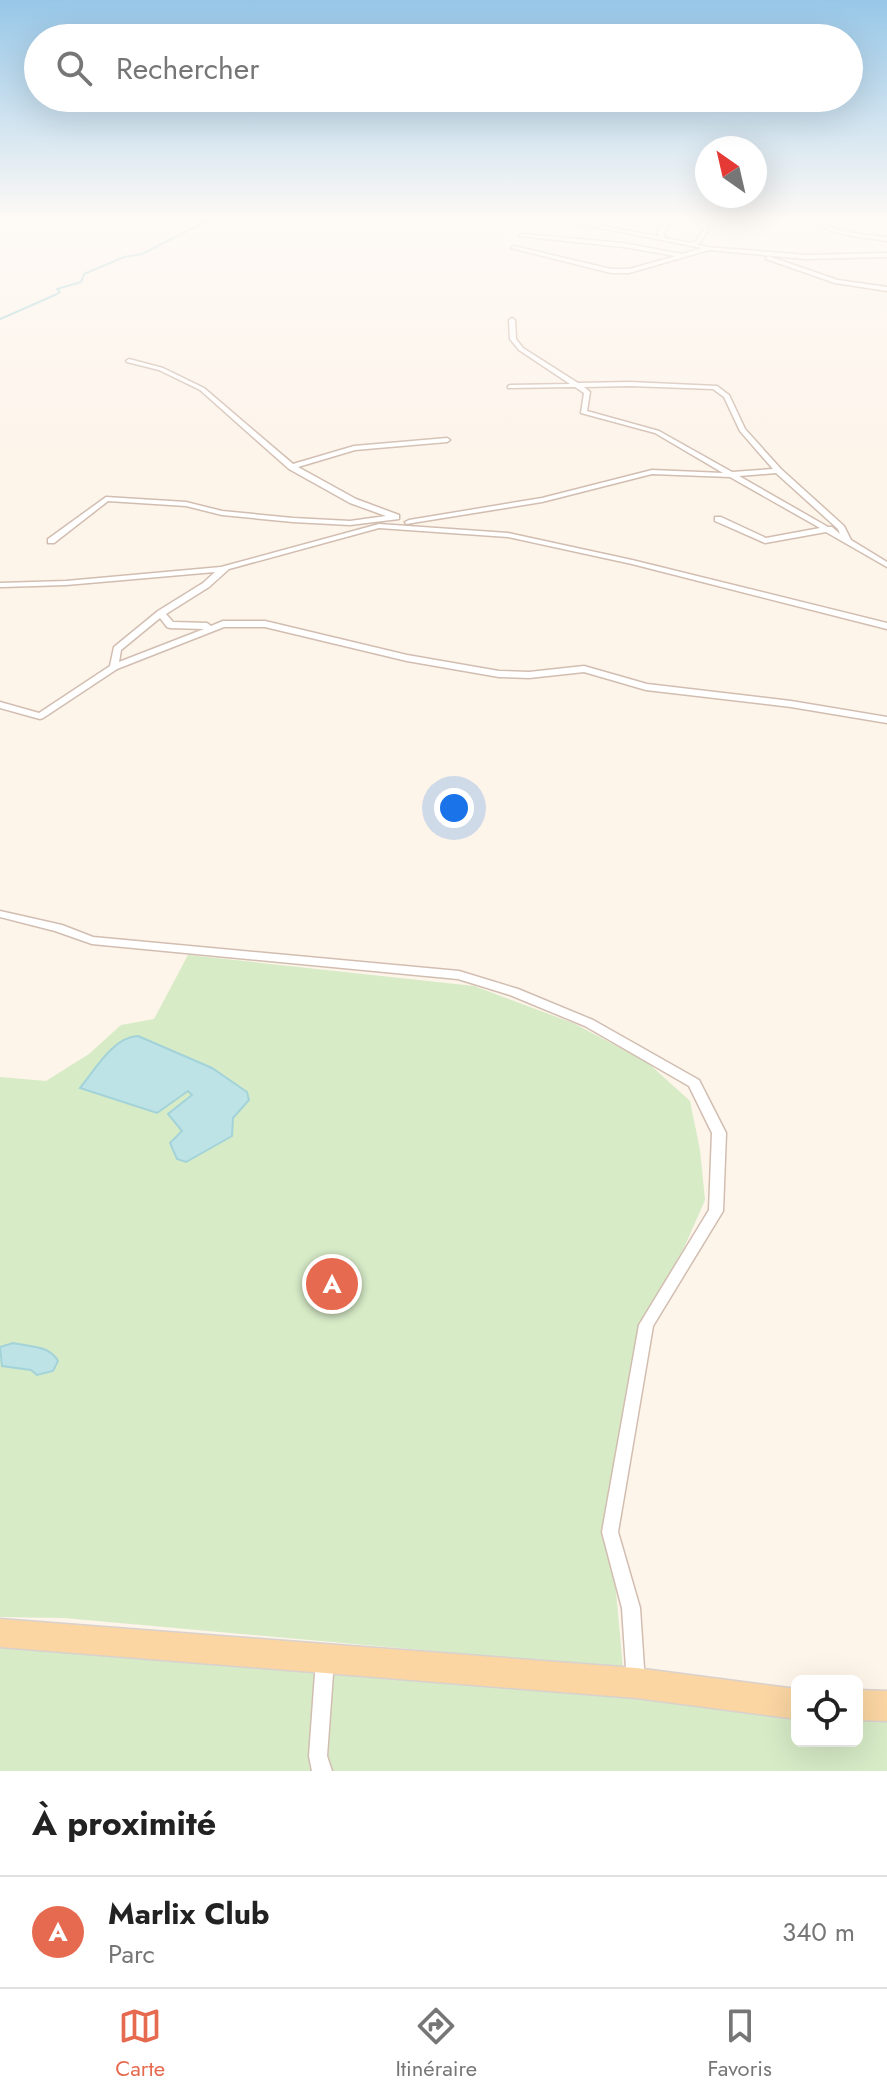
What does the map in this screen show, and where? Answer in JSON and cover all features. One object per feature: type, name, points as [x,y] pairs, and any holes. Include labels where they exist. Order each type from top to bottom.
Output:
[{"type":"main road","points":[[0,1633],[636,1683],[791,1703]]},
{"type":"main road","points":[[863,1705],[887,1706]]},
{"type":"street","points":[[512,320],[513,339],[521,349],[587,392],[583,412],[657,432],[887,565]]},
{"type":"street","points":[[129,361],[161,369],[202,389],[292,467],[353,501],[432,529]]},
{"type":"street","points":[[510,387],[574,384],[715,387],[727,396],[742,430],[778,471],[841,528],[848,541]]},
{"type":"street","points":[[292,467],[354,448],[447,440]]},
{"type":"street","points":[[409,522],[542,500],[652,472],[727,474],[778,471]]},
{"type":"street","points":[[51,541],[106,499],[186,504],[222,513],[293,520],[350,523],[396,517]]},
{"type":"street","points":[[718,519],[765,541],[829,529]]},
{"type":"street","points":[[2,585],[66,583],[225,568],[379,526],[508,535],[632,562],[887,626]]},
{"type":"street","points":[[114,667],[117,649],[225,568]]},
{"type":"street","points":[[161,613],[170,625],[191,628],[265,624],[407,658],[499,674],[529,675],[584,669],[646,687],[791,704],[887,720]]},
{"type":"street","points":[[0,705],[40,716],[114,667],[223,624]]},
{"type":"street","points":[[0,914],[92,940],[459,975],[514,992],[589,1023],[694,1083],[719,1133],[716,1211],[646,1325],[610,1532],[631,1608],[636,1683]]},
{"type":"street","points":[[322,1771],[318,1756],[325,1658]]},
{"type":"green space","points":[[188,955],[474,986],[573,1023],[647,1062],[690,1101],[700,1150],[705,1200],[684,1248],[642,1320],[608,1504],[623,1668],[64,1618],[0,1617],[0,1077],[46,1081],[89,1054],[121,1025],[154,1019]]},
{"type":"green space","points":[[0,1633],[791,1703],[791,1747],[863,1747],[863,1705],[887,1706],[887,1771],[0,1771]]},
{"type":"water","points":[[138,1036],[212,1068],[247,1092],[249,1100],[233,1118],[232,1136],[186,1162],[177,1159],[170,1143],[182,1131],[168,1114],[192,1095],[188,1091],[157,1113],[80,1088],[113,1048]]},
{"type":"water","points":[[13,1343],[50,1352],[58,1361],[53,1371],[37,1375],[31,1370],[2,1366],[0,1347]]},
{"type":"waterway","points":[[0,319],[47,299]]},
{"type":"place","name":"Marlix Club","points":[[332,1284]]}]
